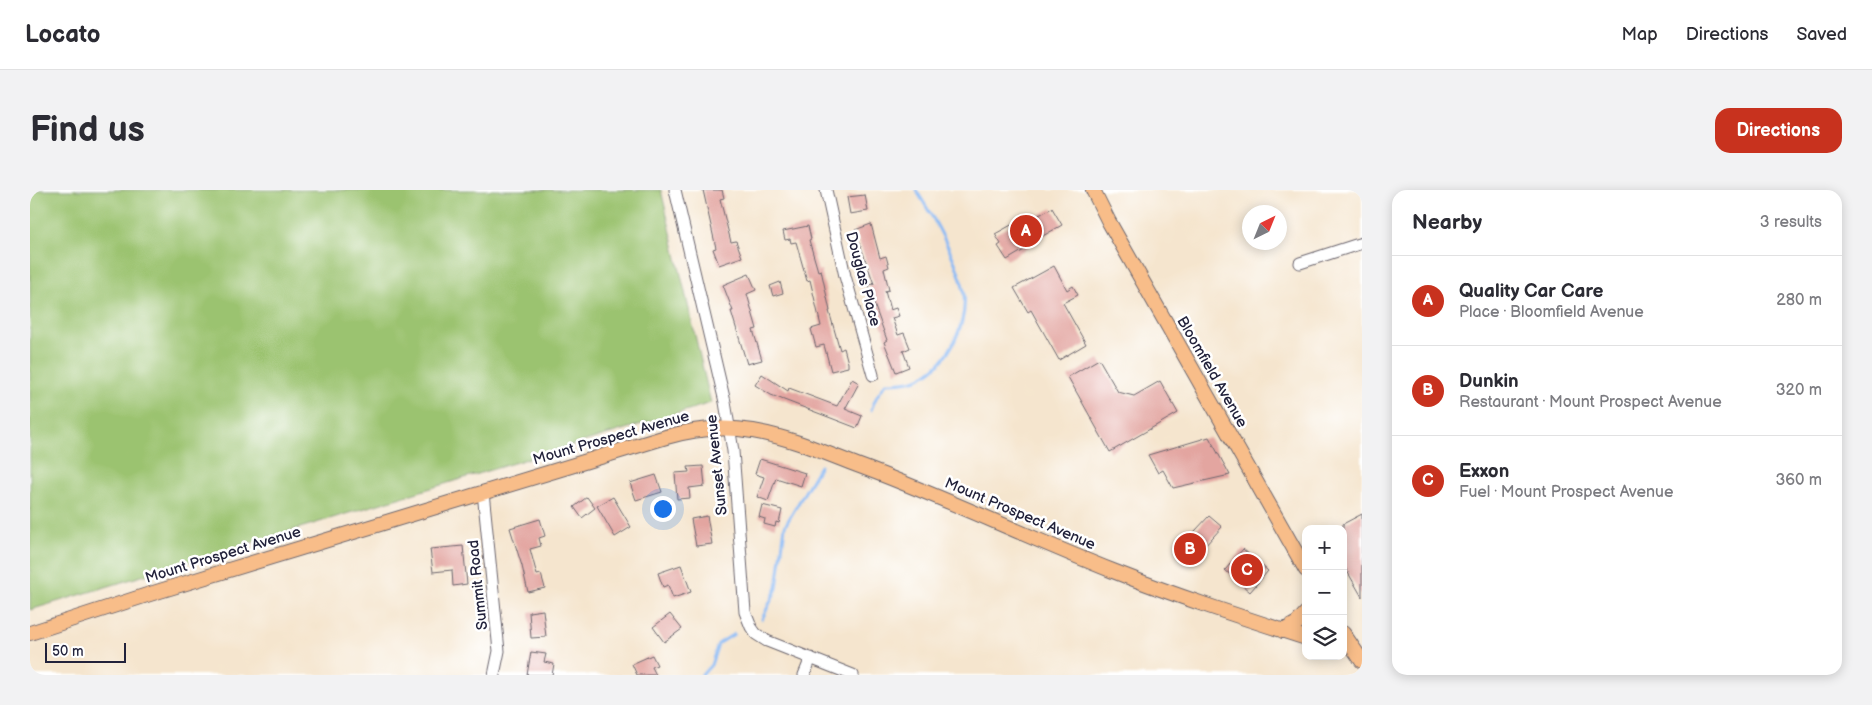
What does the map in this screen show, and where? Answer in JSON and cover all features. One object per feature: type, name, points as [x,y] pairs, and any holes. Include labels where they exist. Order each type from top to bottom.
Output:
[{"type":"main road","name":"Bloomfield Avenue","points":[[1093,190],[1109,222],[1302,563]]},
{"type":"main road","name":"Mount Prospect Avenue","points":[[30,633],[160,591],[678,433],[728,428],[752,431],[802,444],[887,476],[1112,571],[1198,603],[1302,637]]},
{"type":"main road","points":[[1284,631],[1297,623],[1304,615]]},
{"type":"main road","points":[[1347,639],[1357,654]]},
{"type":"street","name":"Sunset Avenue","points":[[676,190],[725,402],[733,451],[744,602],[747,619],[756,634],[853,675]]},
{"type":"street","name":"Douglas Place","points":[[826,190],[846,276],[873,376]]},
{"type":"street","points":[[1300,263],[1362,243]]},
{"type":"street","name":"Summit Road","points":[[483,492],[499,651],[494,675]]},
{"type":"street","points":[[804,675],[811,658]]},
{"type":"green space","points":[[30,190],[661,190],[711,403],[30,610]]},
{"type":"building","points":[[703,190],[722,190],[724,198],[720,199],[731,242],[736,241],[742,257],[719,265],[713,249],[716,248]]},
{"type":"building","points":[[865,195],[868,211],[850,214],[847,197]]},
{"type":"building","points":[[1052,208],[1062,225],[1027,245],[1029,247],[1007,260],[998,246],[1001,244],[995,234],[1015,223],[1017,227]]},
{"type":"building","points":[[871,224],[880,258],[886,256],[889,267],[884,269],[889,290],[885,291],[890,310],[896,308],[899,316],[892,318],[898,335],[904,333],[910,348],[903,351],[909,367],[896,372],[884,342],[887,340],[869,285],[874,284],[855,230]]},
{"type":"building","points":[[808,226],[811,239],[809,240],[818,271],[821,270],[829,311],[840,350],[844,348],[848,363],[848,367],[831,371],[824,345],[816,347],[811,329],[821,326],[810,280],[807,281],[796,242],[791,243],[790,239],[785,240],[783,231]]},
{"type":"building","points":[[1054,266],[1067,290],[1073,286],[1078,295],[1063,303],[1086,344],[1059,360],[1031,310],[1028,312],[1014,288]]},
{"type":"building","points":[[749,274],[756,290],[747,294],[757,329],[753,330],[762,360],[747,364],[731,311],[733,311],[723,285]]},
{"type":"building","points":[[780,282],[783,293],[773,296],[770,286]]},
{"type":"building","points":[[1099,359],[1118,392],[1134,396],[1160,381],[1178,413],[1110,452],[1068,377]]},
{"type":"building","points":[[762,374],[788,391],[789,388],[837,406],[852,379],[859,383],[845,409],[862,416],[857,428],[771,395],[755,385]]},
{"type":"building","points":[[1209,437],[1230,475],[1173,488],[1163,470],[1158,473],[1148,455]]},
{"type":"building","points":[[760,459],[805,473],[801,486],[776,478],[768,501],[757,497],[764,477],[755,474]]},
{"type":"building","points":[[703,466],[705,486],[689,488],[690,498],[677,499],[675,473],[689,472],[688,467]]},
{"type":"building","points":[[656,475],[662,492],[636,500],[630,483]]},
{"type":"building","points":[[587,497],[595,508],[582,518],[574,507]]},
{"type":"building","points":[[613,497],[631,527],[615,537],[597,506]]},
{"type":"building","points":[[762,505],[782,510],[779,523],[776,522],[775,527],[764,524],[765,519],[759,517]]},
{"type":"building","points":[[1362,514],[1362,597],[1347,571],[1347,525],[1343,524]]},
{"type":"building","points":[[707,516],[712,544],[696,546],[691,519]]},
{"type":"building","points":[[1209,516],[1222,527],[1195,557],[1182,545]]},
{"type":"building","points":[[540,519],[545,536],[539,538],[541,546],[530,549],[537,575],[541,574],[545,588],[528,592],[510,528]]},
{"type":"building","points":[[463,546],[467,584],[453,586],[452,570],[433,572],[430,549]]},
{"type":"building","points":[[1243,549],[1268,571],[1250,592],[1225,570]]},
{"type":"building","points":[[681,565],[691,592],[673,598],[668,585],[663,587],[658,573]]},
{"type":"building","points":[[543,610],[546,637],[531,638],[529,612]]},
{"type":"building","points":[[670,614],[682,629],[664,642],[653,627]]},
{"type":"building","points":[[531,652],[546,654],[544,662],[554,664],[552,675],[527,675]]},
{"type":"building","points":[[652,655],[657,665],[652,667],[656,675],[637,675],[632,664]]},
{"type":"waterway","points":[[871,410],[877,396],[886,383],[915,380],[933,369],[941,361],[955,341],[963,317],[964,294],[962,282],[952,255],[916,190]]},
{"type":"waterway","points":[[762,619],[777,588],[785,526],[820,466]]},
{"type":"waterway","points":[[702,675],[711,665],[718,644],[734,634]]},
{"type":"place","name":"Quality Car Care","points":[[1026,231]]},
{"type":"place","name":"Dunkin","points":[[1190,549]]},
{"type":"place","name":"Exxon","points":[[1247,570]]}]
